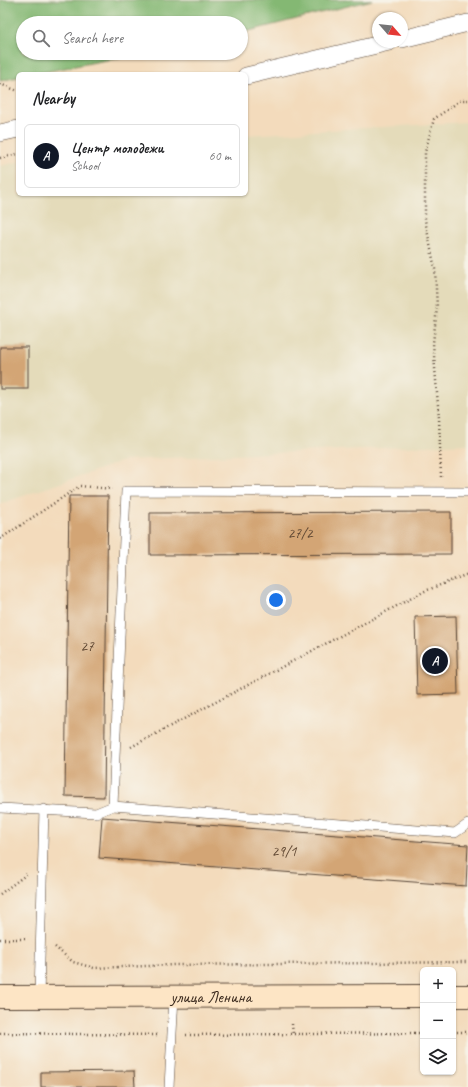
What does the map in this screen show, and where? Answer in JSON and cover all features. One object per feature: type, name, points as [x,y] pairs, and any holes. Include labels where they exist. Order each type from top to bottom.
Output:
[{"type":"main road","name":"улица Ленина","points":[[0,997],[420,996]]},
{"type":"main road","points":[[456,996],[468,996]]},
{"type":"street","points":[[408,38],[468,23]]},
{"type":"street","points":[[248,76],[372,46]]},
{"type":"street","points":[[0,133],[16,129]]},
{"type":"lane","points":[[114,806],[126,491],[468,492]]},
{"type":"lane","points":[[0,808],[44,809],[96,813],[114,806],[455,833],[468,824]]},
{"type":"lane","points":[[39,996],[44,809]]},
{"type":"lane","points":[[169,1087],[174,997]]},
{"type":"path","points":[[0,84],[16,90]]},
{"type":"path","points":[[441,492],[439,418],[433,343],[437,308],[435,269],[425,220],[425,152],[434,119],[461,100],[468,100]]},
{"type":"path","points":[[0,158],[16,154]]},
{"type":"path","points":[[0,539],[80,486],[126,491]]},
{"type":"path","points":[[115,762],[133,745],[424,591],[468,574]]},
{"type":"path","points":[[0,894],[42,862]]},
{"type":"path","points":[[0,939],[40,939],[58,948],[73,962],[94,968],[174,965],[468,962]]},
{"type":"path","points":[[292,1024],[293,1035]]},
{"type":"path","points":[[456,1032],[468,1032]]},
{"type":"path","points":[[0,1033],[172,1035],[420,1033]]},
{"type":"shaded area","points":[[468,122],[468,444],[126,460],[0,504],[0,166],[16,162],[16,196],[248,196],[248,135]]},
{"type":"green space","points":[[0,0],[372,0],[248,31],[248,16],[16,16],[16,60],[106,60],[44,72],[16,72],[16,77],[0,81]]},
{"type":"building","points":[[0,347],[28,347],[28,389],[0,389]]},
{"type":"building","points":[[69,496],[108,496],[104,797],[65,796]]},
{"type":"building","points":[[451,512],[451,554],[150,555],[150,513]]},
{"type":"building","points":[[456,616],[458,694],[417,695],[415,617]]},
{"type":"building","points":[[102,817],[468,845],[466,886],[99,858]]},
{"type":"building","points":[[134,1071],[135,1087],[41,1087],[41,1072]]},
{"type":"place","name":"Центр молодежи","points":[[435,661]]}]
